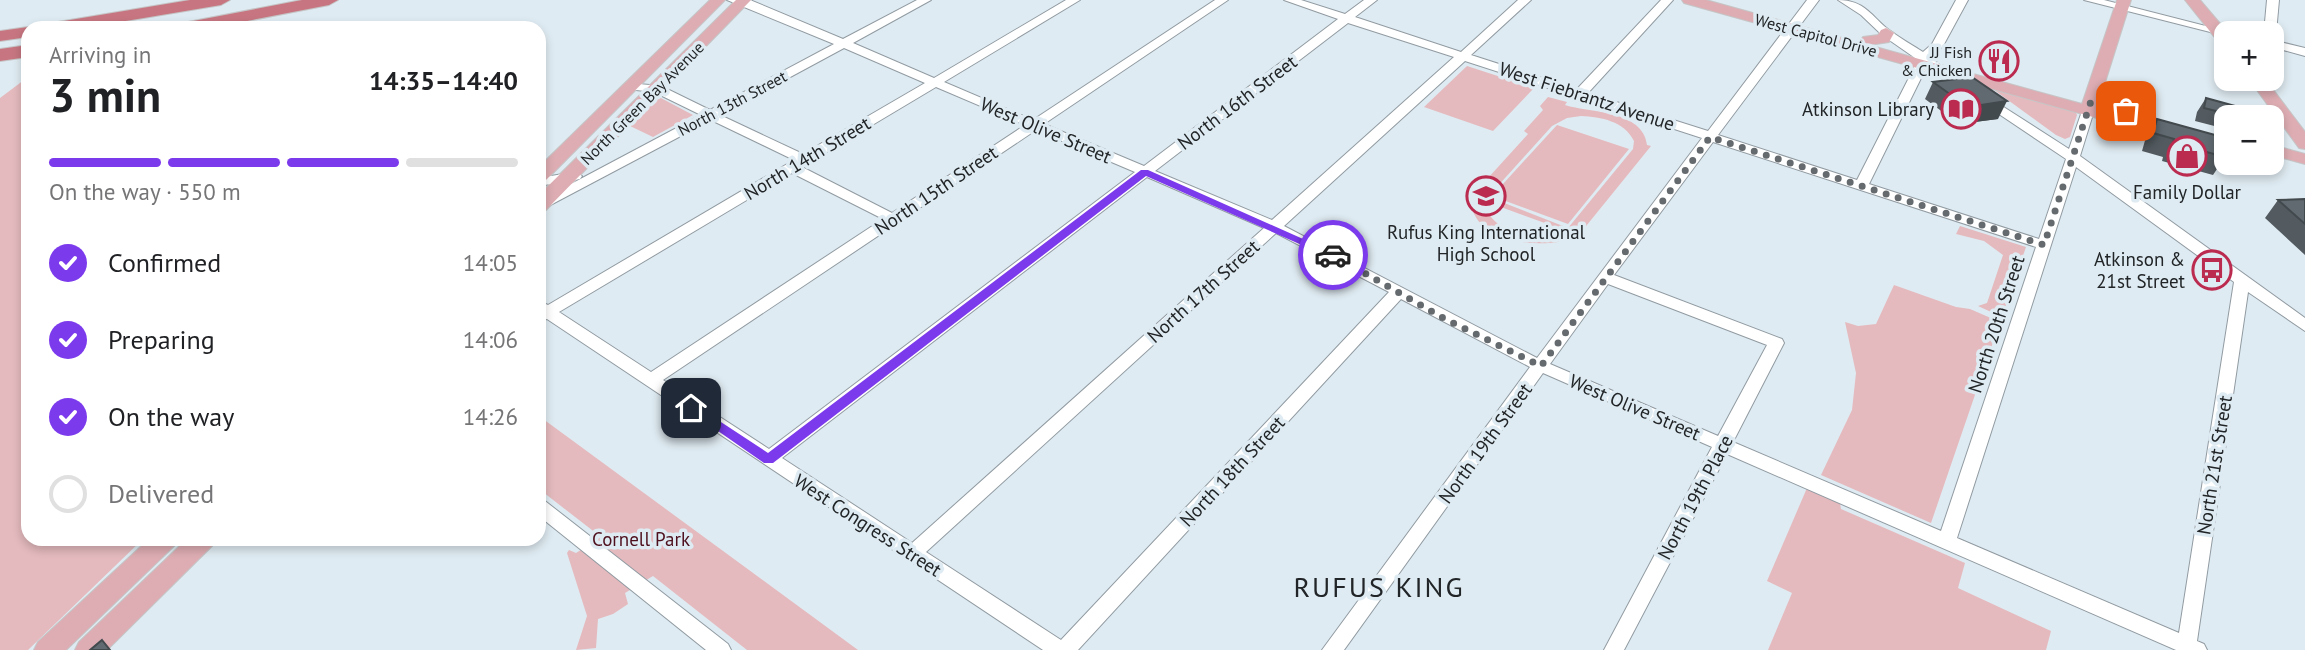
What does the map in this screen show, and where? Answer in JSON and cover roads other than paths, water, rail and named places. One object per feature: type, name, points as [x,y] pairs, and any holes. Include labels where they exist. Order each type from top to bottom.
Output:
[{"type":"highway","points":[[94,21],[221,0]]},
{"type":"highway","points":[[220,21],[329,0]]},
{"type":"highway","points":[[0,36],[21,33]]},
{"type":"highway","points":[[0,55],[21,52]]},
{"type":"main road","name":"North Green Bay Avenue","points":[[546,173],[718,0]]},
{"type":"main road","name":"North Green Bay Avenue","points":[[546,199],[657,89],[740,0]]},
{"type":"main road","name":"West Capitol Drive","points":[[1689,0],[1930,59],[1968,77],[2214,135]]},
{"type":"main road","name":"West Capitol Drive","points":[[1722,0],[1795,25],[1869,40],[2214,145]]},
{"type":"main road","points":[[2192,0],[2214,25]]},
{"type":"main road","name":"North 20th Street","points":[[2090,106],[2122,4]]},
{"type":"main road","points":[[1869,40],[1884,39],[1886,33]]},
{"type":"main road","points":[[2266,91],[2277,105]]},
{"type":"main road","points":[[2284,114],[2305,144]]},
{"type":"main road","points":[[2284,153],[2305,159]]},
{"type":"main road","points":[[2284,164],[2305,170]]},
{"type":"main road","points":[[48,650],[158,546]]},
{"type":"main road","points":[[89,650],[196,546]]},
{"type":"street","name":"West Olive Street","points":[[740,0],[1275,227],[1344,260],[1398,292],[1541,366],[2190,648]]},
{"type":"street","name":"North 13th Street","points":[[546,202],[925,0]]},
{"type":"street","name":"North 14th Street","points":[[546,309],[1074,0]]},
{"type":"street","name":"North 15th Street","points":[[650,381],[1222,0]]},
{"type":"street","name":"West Fiebrantz Avenue","points":[[1290,0],[2044,245]]},
{"type":"street","name":"North 16th Street","points":[[768,459],[1371,0]]},
{"type":"street","name":"North 17th Street","points":[[912,554],[1525,0]]},
{"type":"street","points":[[1580,94],[1667,0]]},
{"type":"street","name":"North 19th Street","points":[[1332,650],[1605,277],[1813,0]]},
{"type":"street","points":[[1844,0],[2005,115],[2043,136],[2305,326]]},
{"type":"street","points":[[1861,186],[1962,0]]},
{"type":"street","points":[[2090,0],[2122,4],[2214,32]]},
{"type":"street","points":[[2271,21],[2273,0]]},
{"type":"street","points":[[1866,15],[1886,33],[1930,59]]},
{"type":"street","points":[[2284,47],[2305,51]]},
{"type":"street","points":[[1968,77],[2028,119],[2043,136]]},
{"type":"street","points":[[631,86],[657,89],[711,114],[893,219]]},
{"type":"street","name":"North 20th Street","points":[[1947,541],[2090,106]]},
{"type":"street","points":[[546,179],[592,175],[611,167]]},
{"type":"street","name":"North 19th Place","points":[[1605,277],[1776,343],[1614,650]]},
{"type":"street","name":"North 21st Street","points":[[2190,648],[2242,280]]},
{"type":"street","name":"North 18th Street","points":[[1065,650],[1398,292]]},
{"type":"street","name":"West Congress Street","points":[[546,314],[1059,650]]},
{"type":"street","points":[[546,512],[721,650]]},
{"type":"place","name":"JJ Fish & Chicken","points":[[1999,61]]},
{"type":"place","name":"Atkinson Library","points":[[1961,109]]},
{"type":"place","name":"Family Dollar","points":[[2187,156]]},
{"type":"place","name":"Rufus King International High School","points":[[1486,196]]},
{"type":"place","name":"Atkinson & 21st Street","points":[[2212,270]]},
{"type":"district","name":"RUFUS KING","points":[[1379,586]]},
{"type":"park label","name":"Cornell Park","points":[[641,539]]}]
